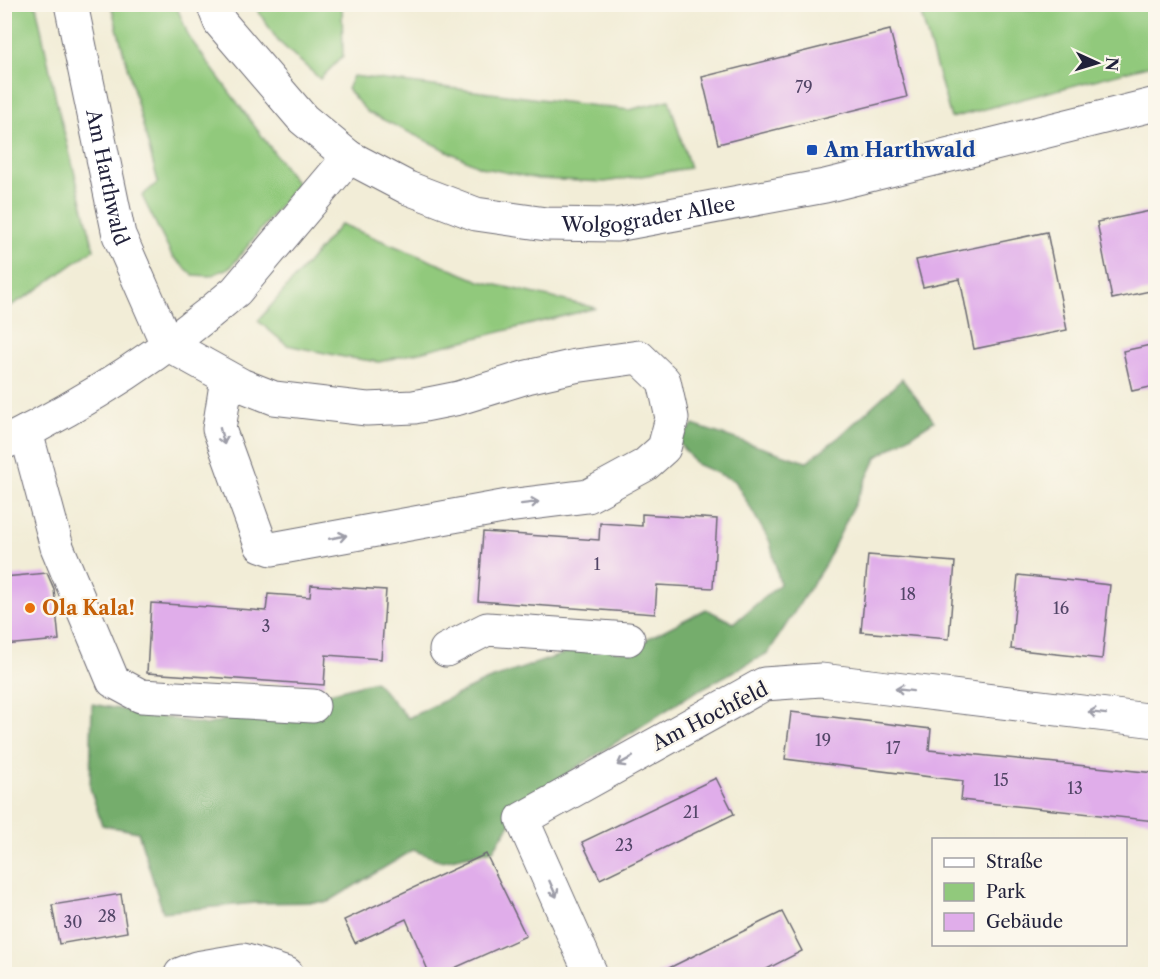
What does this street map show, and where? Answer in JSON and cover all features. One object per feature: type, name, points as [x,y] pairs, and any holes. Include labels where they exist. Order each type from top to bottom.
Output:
[{"type":"street","name":"Am Harthwald","points":[[71,4],[119,235],[167,344]]},
{"type":"street","name":"Wolgograder Allee","points":[[213,4],[220,22],[303,119],[349,157],[408,188],[476,214],[546,224],[616,225],[825,186],[1155,104]]},
{"type":"street","points":[[313,706],[141,696],[113,681],[57,547],[15,438],[80,402],[167,344],[236,291],[349,157]]},
{"type":"street","points":[[167,344],[227,378],[274,398],[359,408],[414,407],[459,398],[546,372],[639,357],[664,381],[672,418],[664,448],[645,465],[588,496],[508,506],[272,549],[261,545],[219,429],[227,378]]},
{"type":"street","points":[[446,650],[487,629],[628,639]]},
{"type":"street","name":"Am Hochfeld","points":[[591,975],[522,819],[764,684],[821,680],[1155,721]]},
{"type":"street","points":[[181,975],[196,968],[243,960],[287,975]]},
{"type":"green space","points":[[5,4],[36,5],[57,104],[94,249],[31,294],[5,309]]},
{"type":"green space","points":[[111,5],[176,5],[189,37],[297,184],[231,267],[210,276],[193,275],[172,256],[142,196],[158,182]]},
{"type":"green space","points":[[254,5],[342,5],[343,56],[320,79],[278,41]]},
{"type":"green space","points":[[1155,5],[1155,64],[951,118],[921,14]]},
{"type":"green space","points":[[353,76],[629,110],[669,100],[690,168],[605,182],[538,179],[480,167],[367,112],[347,89]]},
{"type":"green space","points":[[341,224],[480,281],[596,308],[379,362],[287,345],[258,321]]},
{"type":"green space","points":[[902,379],[934,421],[877,457],[826,563],[768,653],[690,695],[526,800],[493,850],[442,861],[413,850],[328,902],[255,903],[163,912],[138,832],[102,825],[90,788],[92,704],[206,725],[375,681],[408,718],[485,681],[589,645],[621,652],[706,609],[734,623],[780,584],[770,542],[735,481],[696,464],[678,442],[693,425],[806,462],[839,437]]},
{"type":"building","points":[[890,30],[907,97],[718,144],[702,77]]},
{"type":"building","points":[[1155,210],[1155,290],[1112,299],[1097,222]]},
{"type":"building","points":[[1047,232],[1067,330],[974,349],[960,279],[923,287],[916,260]]},
{"type":"building","points":[[1155,344],[1155,386],[1132,391],[1123,351]]},
{"type":"building","points":[[642,514],[717,519],[713,588],[657,585],[655,614],[478,601],[483,532],[599,540],[600,523],[642,526]]},
{"type":"building","points":[[868,555],[955,562],[949,639],[861,632]]},
{"type":"building","name":"Ola Kala!","points":[[47,573],[54,589],[59,640],[4,645],[4,577]]},
{"type":"building","points":[[1018,575],[1110,585],[1102,659],[1011,649]]},
{"type":"building","points":[[311,585],[386,590],[381,659],[326,655],[324,685],[147,673],[151,603],[266,611],[268,594],[310,597]]},
{"type":"building","points":[[791,712],[931,729],[929,750],[1155,773],[1155,821],[961,800],[963,781],[785,759]]},
{"type":"building","points":[[716,778],[734,814],[600,879],[582,842]]},
{"type":"building","points":[[486,854],[526,936],[439,975],[430,975],[406,919],[355,943],[344,920]]},
{"type":"building","points":[[121,894],[127,932],[59,944],[52,905]]},
{"type":"building","points":[[782,912],[802,951],[755,975],[655,975]]},
{"type":"place","name":"Am Harthwald","points":[[812,150]]},
{"type":"place","name":"Ola Kala!","points":[[30,608]]}]
